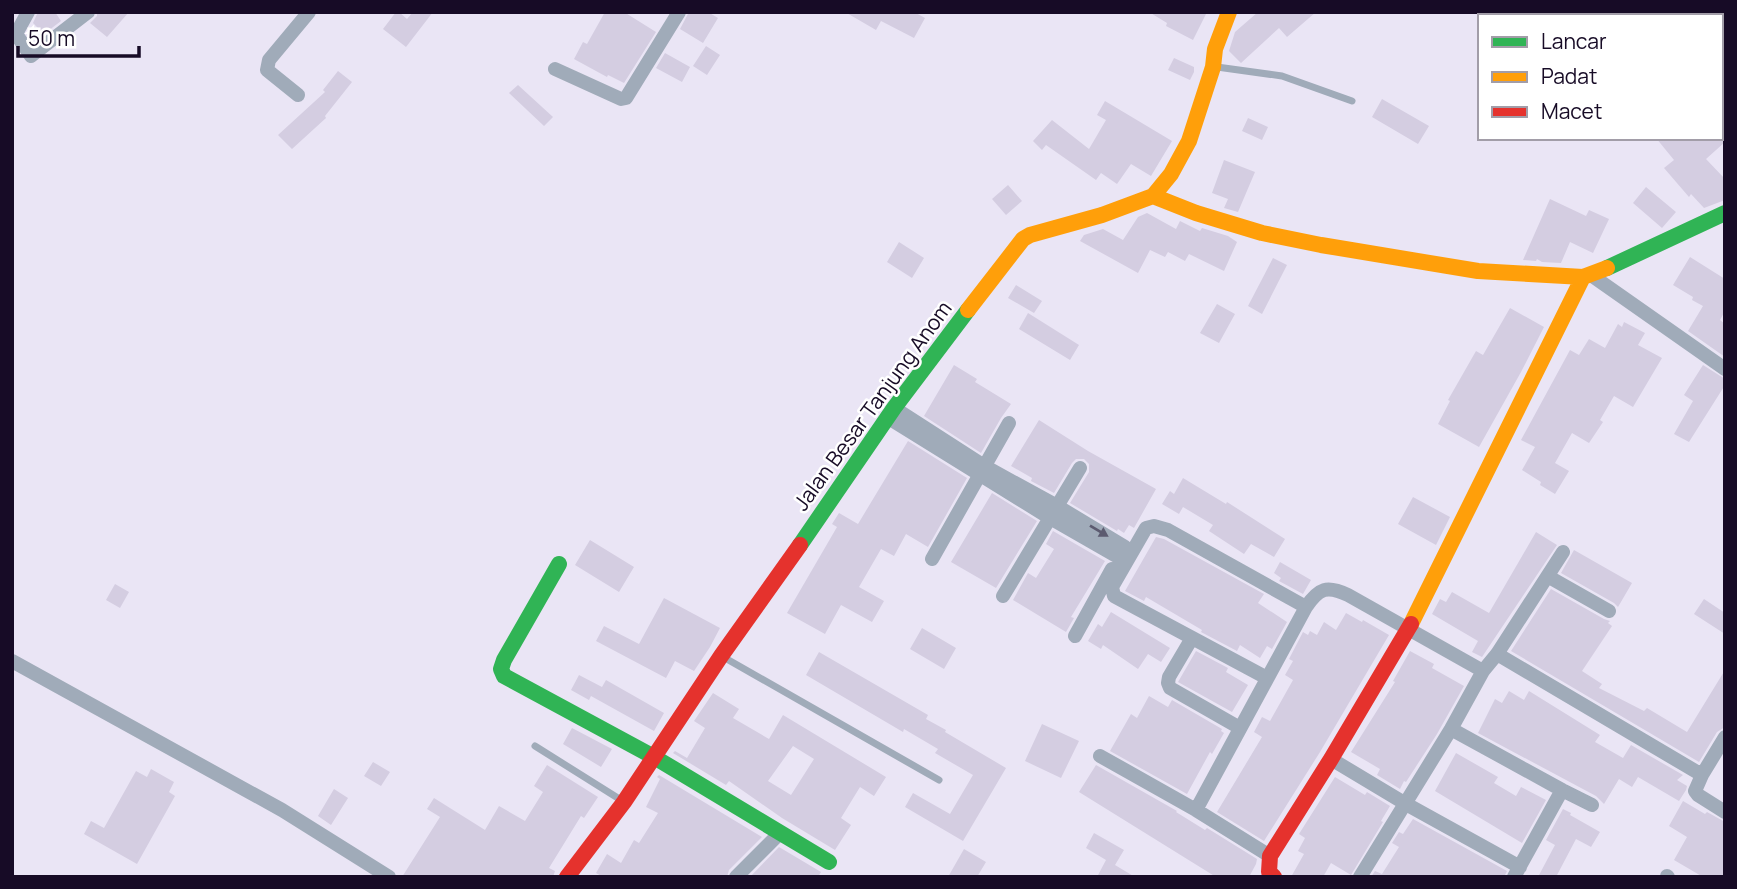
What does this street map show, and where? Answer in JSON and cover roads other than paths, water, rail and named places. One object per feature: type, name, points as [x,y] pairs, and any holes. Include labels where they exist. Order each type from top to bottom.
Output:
[{"type":"street","points":[[28,12],[16,34],[31,56],[88,12]]},
{"type":"street","points":[[298,95],[267,70],[267,65],[309,12]]},
{"type":"street","points":[[555,69],[621,99],[625,98],[679,12]]},
{"type":"street","points":[[1229,12],[1189,141],[1171,174],[1153,196],[1196,213],[1262,233],[1321,246],[1478,271],[1587,276],[1725,213]]},
{"type":"street","name":"Jalan Besar Tanjung Anom","points":[[574,874],[890,413],[1023,239],[1153,196]]},
{"type":"street","points":[[1587,276],[1725,369]]},
{"type":"street","points":[[1273,877],[1269,872],[1270,856],[1332,759],[1409,628],[1587,276]]},
{"type":"street","points":[[890,413],[982,471],[1122,552]]},
{"type":"street","points":[[932,559],[1009,423]]},
{"type":"street","points":[[1003,596],[1080,468]]},
{"type":"street","points":[[1076,636],[1138,522]]},
{"type":"street","points":[[1267,678],[1114,596],[1112,587],[1146,528],[1154,526],[1168,530],[1306,607]]},
{"type":"street","points":[[1360,877],[1451,729],[1483,671],[1497,654],[1563,552]]},
{"type":"street","points":[[559,564],[504,660],[501,669],[504,677],[654,757],[830,862]]},
{"type":"street","points":[[1549,576],[1609,611]]},
{"type":"street","points":[[1196,810],[1306,607],[1319,591],[1335,588],[1483,671]]},
{"type":"street","points":[[1192,638],[1170,677],[1170,688],[1240,728]]},
{"type":"street","points":[[1497,654],[1702,775]]},
{"type":"street","points":[[12,661],[282,810],[389,877]]},
{"type":"street","points":[[1451,729],[1592,806]]},
{"type":"street","points":[[1725,737],[1695,790],[1698,795],[1725,812]]},
{"type":"street","points":[[1100,756],[1196,810],[1270,856]]},
{"type":"street","points":[[1332,759],[1517,872],[1562,790]]},
{"type":"street","points":[[736,877],[780,833]]},
{"type":"lane","points":[[1213,67],[1282,76],[1352,101]]},
{"type":"lane","points":[[721,656],[939,780]]},
{"type":"lane","points":[[535,746],[624,802]]}]
